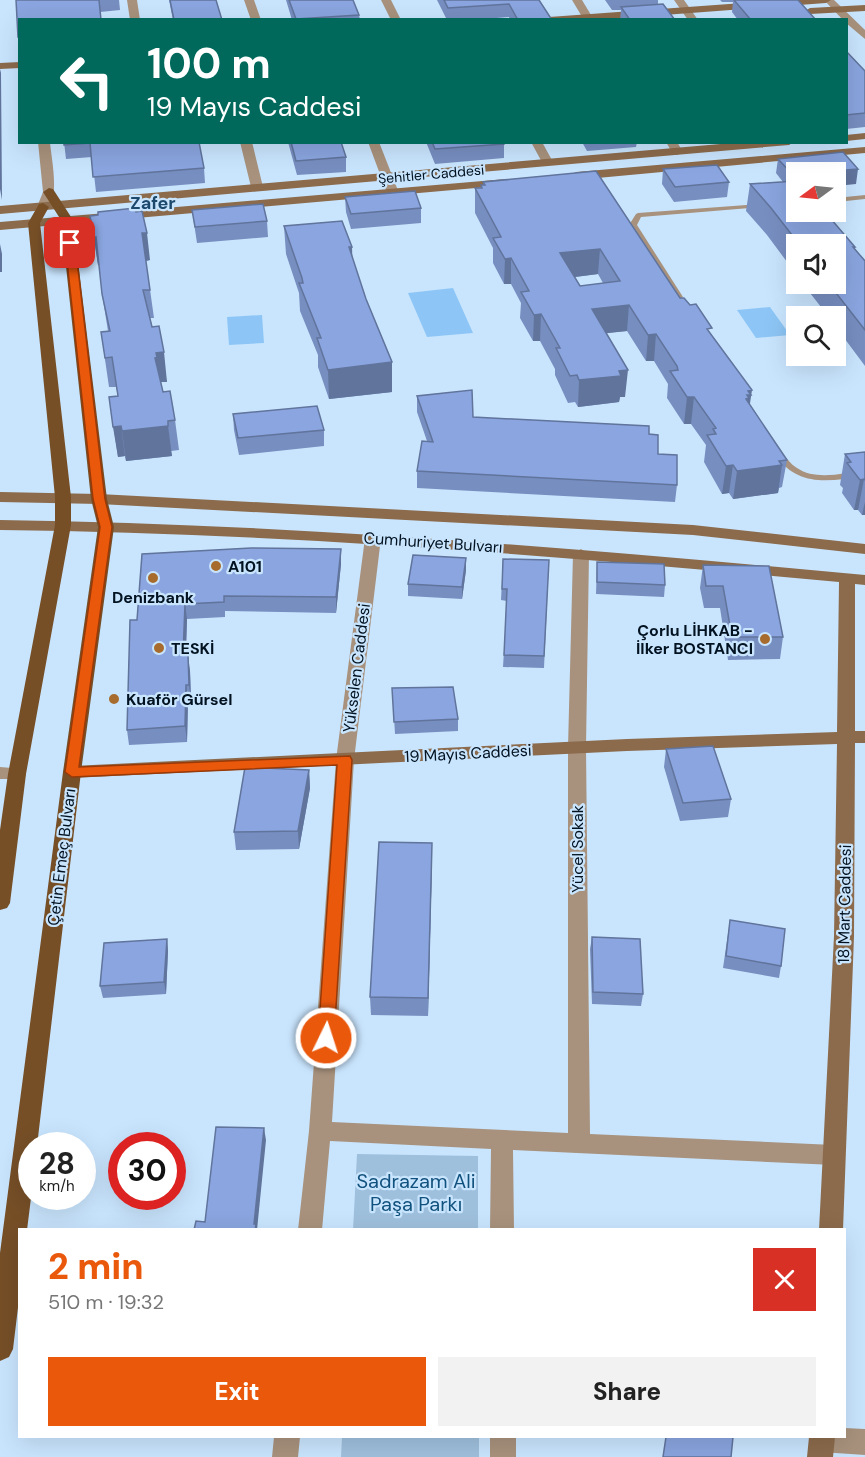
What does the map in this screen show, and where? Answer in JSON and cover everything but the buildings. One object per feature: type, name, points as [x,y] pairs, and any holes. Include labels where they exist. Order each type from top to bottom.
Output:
[{"type":"main road","name":"Çetin Emeç Bulvarı","points":[[0,1349],[72,772],[106,527],[99,499],[67,220],[49,192]]},
{"type":"main road","points":[[0,903],[9,774],[63,525],[63,497],[34,223],[43,207]]},
{"type":"street","points":[[132,0],[135,18]]},
{"type":"street","points":[[249,0],[255,18]]},
{"type":"street","points":[[386,0],[395,18]]},
{"type":"street","points":[[577,0],[588,18],[689,17],[865,8]]},
{"type":"street","points":[[679,0],[689,17]]},
{"type":"street","points":[[689,17],[827,0],[847,18]]},
{"type":"street","points":[[848,19],[865,36]]},
{"type":"street","points":[[0,58],[18,57]]},
{"type":"street","points":[[0,66],[18,64]]},
{"type":"street","points":[[848,138],[865,136]]},
{"type":"street","points":[[43,207],[49,192],[44,144]]},
{"type":"street","points":[[246,144],[257,187]]},
{"type":"street","points":[[374,144],[393,193]]},
{"type":"street","points":[[537,144],[547,162]]},
{"type":"street","name":"Şehitler Caddesi","points":[[0,210],[547,162],[674,147],[743,144]]},
{"type":"street","points":[[558,178],[865,150]]},
{"type":"street","name":"Şehitler Caddesi","points":[[0,226],[523,181]]},
{"type":"street","name":"Cumhuriyet Bulvarı","points":[[0,497],[63,497],[693,530],[865,549]]},
{"type":"street","name":"Cumhuriyet Bulvarı","points":[[0,525],[63,525],[373,538],[856,579]]},
{"type":"street","name":"Yükselen Caddesi","points":[[309,1228],[320,1131],[345,760],[373,538]]},
{"type":"street","name":"Yücel Sokak","points":[[579,1144],[577,747],[581,554]]},
{"type":"street","name":"18 Mart Caddesi","points":[[831,1228],[844,936],[844,736],[856,579]]},
{"type":"street","name":"19 Mayıs Caddesi","points":[[72,772],[577,747],[865,737]]},
{"type":"street","points":[[320,1131],[834,1155]]},
{"type":"street","points":[[502,1140],[502,1228]]},
{"type":"street","points":[[285,1457],[287,1438]]},
{"type":"street","points":[[503,1438],[503,1457]]},
{"type":"street","points":[[821,1444],[865,1442]]},
{"type":"lane","points":[[846,199],[865,197]]},
{"type":"lane","points":[[684,306],[633,225],[638,215],[766,206]]},
{"type":"lane","points":[[774,447],[787,467],[814,479],[865,473]]},
{"type":"green space","name":"Sadrazam Ali Paşa Parkı","points":[[357,1154],[478,1156],[478,1228],[353,1228]]},
{"type":"green space","points":[[342,1438],[479,1438],[479,1457],[341,1457]]},
{"type":"shaded area","points":[[453,288],[473,333],[427,337],[408,293]]},
{"type":"shaded area","points":[[770,307],[786,329],[786,335],[756,338],[737,310]]},
{"type":"shaded area","points":[[262,315],[264,343],[229,345],[227,317]]},
{"type":"place","name":"A101","points":[[216,566]]},
{"type":"place","name":"Denizbank","points":[[153,578]]},
{"type":"place","name":"Çorlu LİHKAB - İlker BOSTANCI","points":[[765,639]]},
{"type":"place","name":"TESKİ","points":[[159,648]]},
{"type":"place","name":"Kuaför Gürsel","points":[[114,699]]},
{"type":"district","name":"Zafer","points":[[153,203]]},
{"type":"route","points":[[70,243],[99,499],[106,527],[72,772],[345,760],[326,1038]]}]
